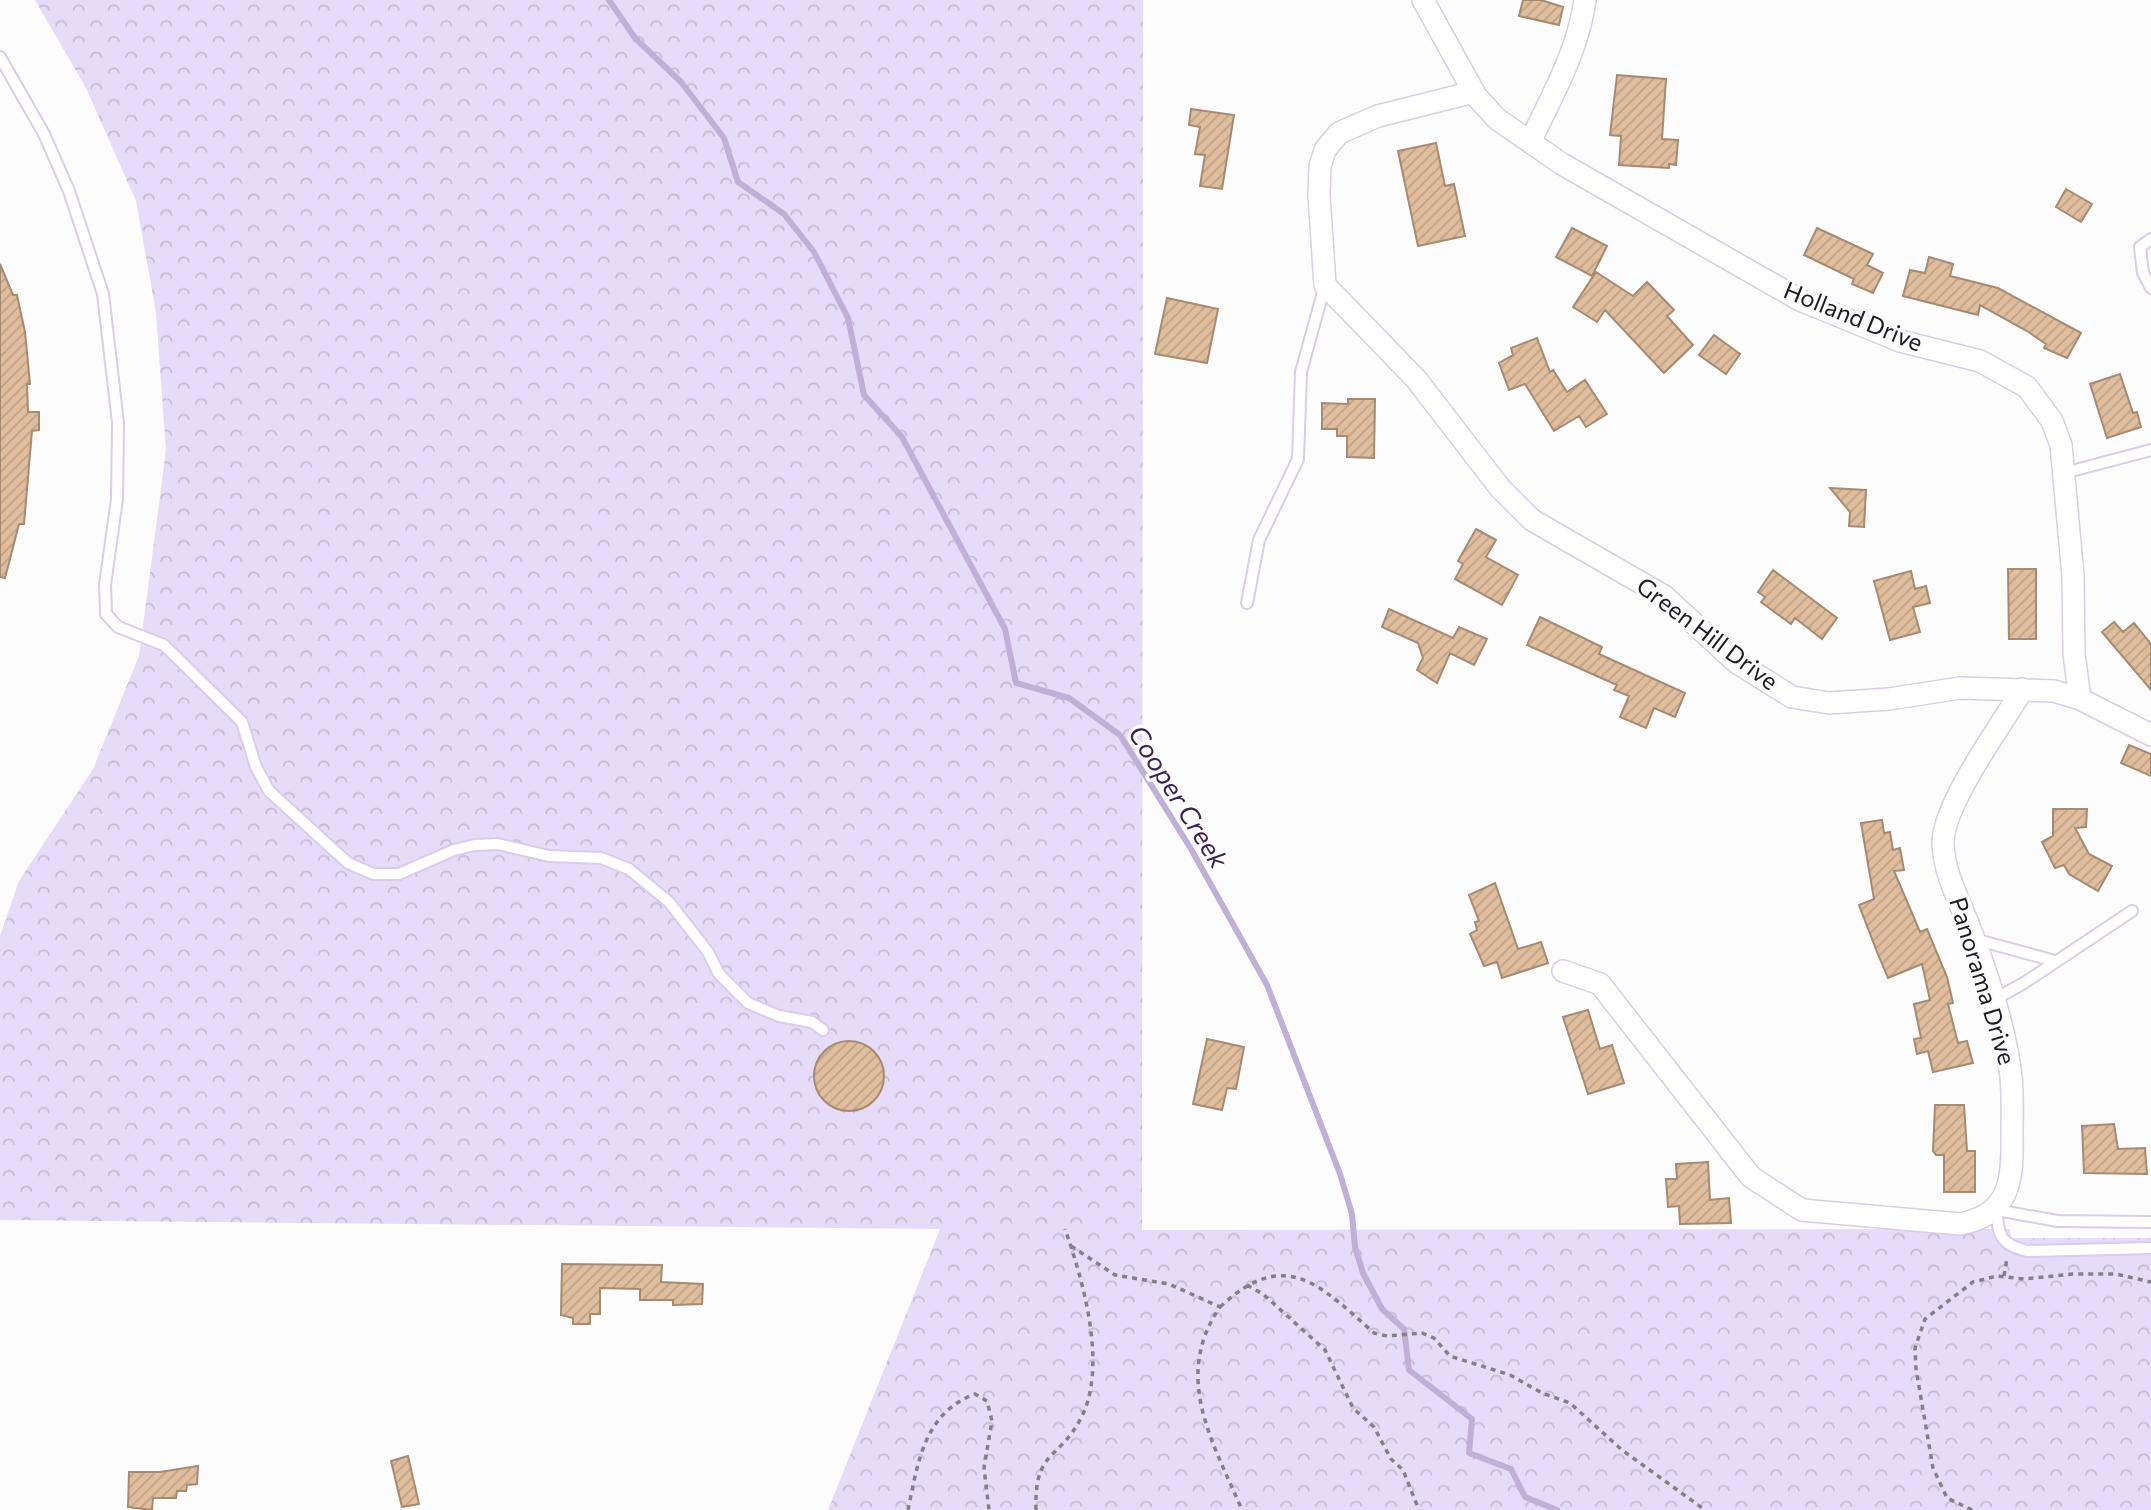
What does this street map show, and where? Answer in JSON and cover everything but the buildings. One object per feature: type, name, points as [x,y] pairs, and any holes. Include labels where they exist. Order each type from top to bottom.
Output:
[{"type":"street","name":"Holland Drive","points":[[1423,0],[1474,92],[1497,119],[1562,164],[1801,300],[1900,341],[1980,361],[2027,387],[2052,421],[2061,445],[2073,576],[2075,674],[2080,699]]},
{"type":"street","points":[[1530,142],[1565,70],[1582,22],[1585,0]]},
{"type":"street","points":[[1325,285],[1319,195],[1320,166],[1325,150],[1339,133],[1378,116],[1474,92]]},
{"type":"street","name":"Green Hill Drive","points":[[1325,285],[1416,379],[1500,488],[1532,520],[1664,596],[1736,662],[1792,697],[1829,704],[1889,699],[1960,688],[2054,691],[2080,699]]},
{"type":"street","name":"Panorama Drive","points":[[1996,1210],[2007,1192],[2012,1141],[2011,1078],[2005,1040],[1974,939],[1947,873],[1943,842],[1948,817],[2023,689]]},
{"type":"street","points":[[2080,699],[2151,735]]},
{"type":"street","points":[[1563,971],[1600,984],[1751,1177],[1802,1210],[1960,1224],[1978,1221],[1996,1210]]},
{"type":"lane","points":[[0,57],[44,134],[69,191],[103,294],[118,423],[117,499],[105,585],[106,614],[118,627],[164,645],[242,722],[256,767],[269,791],[348,863],[373,874],[399,874],[454,850],[487,844],[527,849],[549,856],[601,858],[629,869],[669,901],[734,992],[763,1010],[812,1022],[823,1030]]},
{"type":"lane","points":[[2151,239],[2140,247],[2143,273],[2151,288]]},
{"type":"lane","points":[[1247,603],[1259,540],[1298,459],[1301,372],[1325,285]]},
{"type":"lane","points":[[2064,473],[2151,450]]},
{"type":"lane","points":[[1993,1000],[2132,911]]},
{"type":"lane","points":[[1974,939],[2055,961]]},
{"type":"lane","points":[[2151,1222],[2058,1222],[1996,1210],[2003,1240],[2010,1247],[2027,1251],[2151,1248]]},
{"type":"path","points":[[1036,1510],[1037,1478],[1045,1459],[1081,1418],[1093,1369],[1088,1320],[1065,1230]]},
{"type":"path","points":[[1071,1245],[1115,1275],[1169,1284],[1220,1307]]},
{"type":"path","points":[[1972,1510],[1947,1498],[1933,1468],[1916,1369],[1915,1348],[1926,1318],[1973,1282],[1997,1276],[2024,1279],[2072,1274],[2116,1275],[2151,1282]]},
{"type":"path","points":[[1242,1510],[1216,1453],[1201,1402],[1198,1374],[1201,1340],[1220,1307],[1247,1285],[1268,1276],[1288,1275],[1308,1280],[1374,1333],[1387,1336],[1422,1333],[1434,1338],[1450,1356],[1510,1375],[1542,1393],[1570,1403],[1622,1450],[1705,1510]]},
{"type":"path","points":[[1247,1285],[1263,1294],[1325,1350],[1353,1408],[1374,1427],[1387,1453],[1403,1470],[1419,1510]]},
{"type":"path","points":[[908,1510],[919,1461],[933,1427],[947,1407],[975,1394],[986,1401],[992,1421],[984,1468],[989,1510]]},
{"type":"green space","points":[[35,0],[1143,0],[1142,1230],[2010,1229],[2011,1238],[2151,1238],[2151,1510],[828,1510],[940,1229],[0,1220],[0,936],[19,881],[93,769],[139,656],[166,451],[156,312],[136,201],[86,88]]},
{"type":"waterway","name":"Cooper Creek","points":[[609,0],[635,38],[681,82],[724,138],[738,182],[784,214],[814,252],[848,318],[864,395],[902,437],[1005,629],[1016,683],[1069,698],[1120,735],[1191,849],[1267,985],[1340,1174],[1352,1214],[1355,1247],[1363,1273],[1382,1309],[1404,1329],[1409,1370],[1472,1419],[1469,1453],[1511,1469],[1525,1497],[1557,1510]]}]
